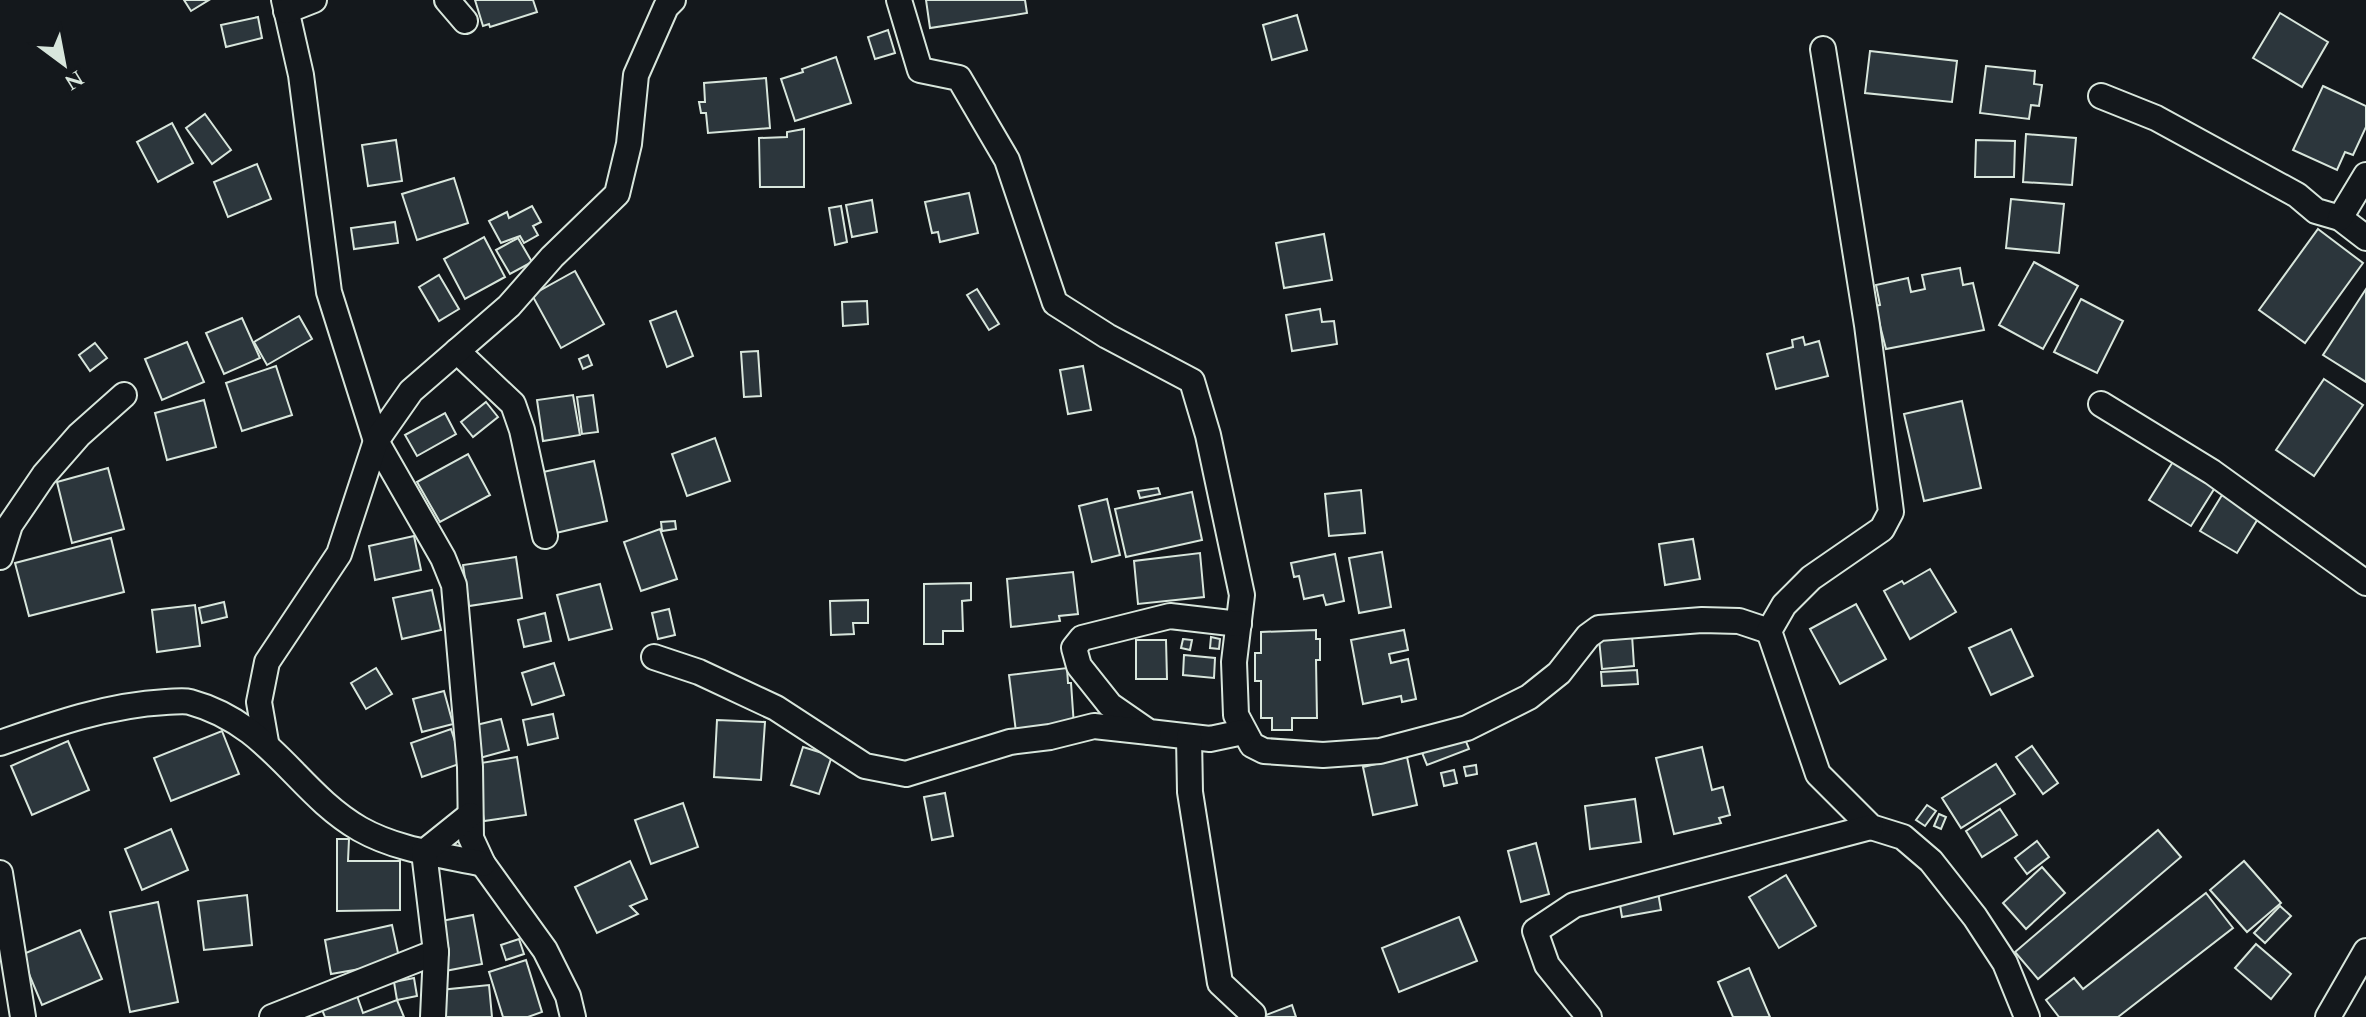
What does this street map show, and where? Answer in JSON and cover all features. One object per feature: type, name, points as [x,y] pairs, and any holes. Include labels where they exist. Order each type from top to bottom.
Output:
[{"type":"street","points":[[314,0],[285,6],[301,75],[329,292],[376,441],[443,558],[454,585],[470,767],[471,838],[483,864],[545,950],[568,996],[573,1017]]},
{"type":"street","points":[[447,0],[465,21]]},
{"type":"street","points":[[266,742],[259,702],[267,662],[339,554],[376,441],[411,391],[509,306],[552,257],[617,194],[629,144],[636,75],[666,7],[673,0]]},
{"type":"street","points":[[899,0],[920,70],[959,78],[1007,160],[1055,303],[1107,336],[1192,381],[1208,435],[1242,595],[1234,662],[1236,715],[1252,745],[1264,751],[1323,755],[1380,751],[1467,728],[1529,697],[1559,673],[1588,636],[1599,628],[1702,620],[1739,621],[1769,631]]},
{"type":"street","points":[[1823,49],[1867,325],[1891,512],[1882,529],[1811,578],[1784,605],[1769,631],[1818,774],[1871,827],[1903,837],[1931,861],[1975,917],[2005,963],[2027,1017]]},
{"type":"street","points":[[2101,96],[2156,118],[2297,195],[2316,211],[2340,218],[2366,238]]},
{"type":"street","points":[[2340,218],[2366,175]]},
{"type":"street","points":[[457,351],[513,404],[522,430],[545,536]]},
{"type":"street","points":[[0,557],[10,525],[44,475],[79,435],[124,395]]},
{"type":"street","points":[[2101,404],[2212,472],[2366,583]]},
{"type":"street","points":[[1149,732],[1110,705],[1079,666],[1074,648],[1082,638],[1170,616],[1239,624]]},
{"type":"street","points":[[654,657],[699,672],[776,708],[865,766],[906,774],[1010,742],[1050,737],[1094,726],[1210,739],[1243,732]]},
{"type":"street","points":[[0,743],[66,720],[139,703],[188,701],[231,719],[266,742],[331,807],[359,828],[386,841],[483,864]]},
{"type":"street","points":[[1189,737],[1190,792],[1220,983],[1253,1014]]},
{"type":"street","points":[[424,852],[470,815]]},
{"type":"street","points":[[1589,1017],[1547,965],[1535,931],[1574,905],[1871,827]]},
{"type":"street","points":[[424,852],[436,952],[433,1017]]},
{"type":"street","points":[[0,873],[25,1014]]},
{"type":"street","points":[[2328,1017],[2366,951]]},
{"type":"street","points":[[272,1017],[436,952]]},
{"type":"building","points":[[184,0],[209,0],[191,11]]},
{"type":"building","points":[[475,0],[533,0],[537,12],[490,27],[489,24],[483,26]]},
{"type":"building","points":[[926,0],[1025,0],[1027,13],[930,28]]},
{"type":"building","points":[[2280,13],[2328,42],[2302,87],[2253,58]]},
{"type":"building","points":[[1297,15],[1307,50],[1272,60],[1263,25]]},
{"type":"building","points":[[258,17],[262,38],[226,47],[221,25]]},
{"type":"building","points":[[888,30],[895,53],[875,59],[868,37]]},
{"type":"building","points":[[1870,51],[1957,61],[1952,102],[1865,93]]},
{"type":"building","points":[[836,57],[851,103],[795,121],[781,79]]},
{"type":"building","points":[[1986,66],[2035,71],[2034,84],[2042,85],[2039,106],[2031,105],[2029,119],[1980,113]]},
{"type":"building","points":[[766,78],[770,128],[708,133],[706,113],[701,113],[699,102],[705,102],[704,83]]},
{"type":"building","points":[[2323,86],[2366,106],[2366,127],[2353,155],[2345,152],[2337,170],[2293,150]]},
{"type":"building","points":[[205,114],[231,150],[212,164],[186,128]]},
{"type":"building","points":[[172,123],[193,163],[158,182],[137,142]]},
{"type":"building","points":[[804,129],[804,187],[760,187],[759,138],[787,137],[787,132]]},
{"type":"building","points":[[2026,134],[2076,138],[2072,185],[2023,182]]},
{"type":"building","points":[[396,140],[402,181],[368,186],[362,145]]},
{"type":"building","points":[[1976,140],[2015,141],[2014,177],[1975,177]]},
{"type":"building","points":[[257,164],[271,199],[228,217],[214,182]]},
{"type":"building","points":[[454,178],[468,223],[417,240],[402,194]]},
{"type":"building","points":[[969,193],[978,233],[940,242],[938,232],[932,233],[925,202]]},
{"type":"building","points":[[2011,199],[2064,204],[2059,253],[2006,248]]},
{"type":"building","points":[[872,200],[877,232],[852,237],[846,205]]},
{"type":"building","points":[[532,206],[541,222],[533,226],[538,235],[524,243],[520,236],[501,243],[489,221],[507,212],[509,218]]},
{"type":"building","points":[[841,206],[847,242],[835,245],[829,208]]},
{"type":"building","points":[[395,222],[398,243],[354,249],[351,228]]},
{"type":"building","points":[[2318,229],[2363,263],[2305,343],[2259,310]]},
{"type":"building","points":[[1324,234],[1332,280],[1284,288],[1276,243]]},
{"type":"building","points":[[484,237],[505,277],[465,299],[444,259]]},
{"type":"building","points":[[518,238],[532,262],[510,274],[496,250]]},
{"type":"building","points":[[2034,262],[2078,286],[2043,349],[1999,325]]},
{"type":"building","points":[[1960,268],[1963,285],[1973,283],[1984,330],[1886,349],[1875,306],[1880,305],[1876,285],[1908,278],[1911,292],[1925,289],[1922,275]]},
{"type":"building","points":[[575,271],[604,324],[561,348],[532,295]]},
{"type":"building","points":[[439,275],[459,309],[439,321],[419,287]]},
{"type":"building","points":[[977,289],[999,324],[989,330],[967,295]]},
{"type":"building","points":[[2366,289],[2366,382],[2323,355]]},
{"type":"building","points":[[2081,299],[2123,321],[2097,373],[2054,352]]},
{"type":"building","points":[[867,301],[868,324],[843,326],[842,302]]},
{"type":"building","points":[[1320,309],[1322,322],[1334,321],[1337,344],[1292,351],[1286,315]]},
{"type":"building","points":[[676,311],[693,356],[667,367],[650,321]]},
{"type":"building","points":[[299,316],[312,339],[267,365],[254,342]]},
{"type":"building","points":[[242,318],[260,358],[224,374],[206,333]]},
{"type":"building","points":[[1803,337],[1805,345],[1819,341],[1828,376],[1776,389],[1767,354],[1793,347],[1792,340]]},
{"type":"building","points":[[187,342],[204,382],[162,400],[145,359]]},
{"type":"building","points":[[95,343],[107,358],[90,371],[79,355]]},
{"type":"building","points":[[758,351],[761,396],[744,397],[741,352]]},
{"type":"building","points":[[588,355],[592,365],[583,369],[579,359]]},
{"type":"building","points":[[276,366],[292,415],[242,431],[226,383]]},
{"type":"building","points":[[1083,366],[1091,410],[1068,414],[1060,370]]},
{"type":"building","points":[[2324,379],[2363,405],[2314,476],[2276,450]]},
{"type":"building","points":[[573,395],[580,435],[543,441],[537,400]]},
{"type":"building","points":[[593,395],[598,432],[582,434],[577,397]]},
{"type":"building","points":[[204,400],[216,447],[167,460],[155,413]]},
{"type":"building","points":[[1962,401],[1981,488],[1924,501],[1904,414]]},
{"type":"building","points":[[486,402],[498,417],[473,437],[461,422]]},
{"type":"building","points":[[445,413],[456,434],[417,456],[405,435]]},
{"type":"building","points":[[715,438],[730,481],[687,496],[672,454]]},
{"type":"building","points":[[468,454],[490,495],[440,522],[417,482]]},
{"type":"building","points":[[2174,460],[2216,486],[2191,526],[2149,500]]},
{"type":"building","points":[[594,461],[607,521],[556,533],[543,472]]},
{"type":"building","points":[[108,468],[124,529],[72,543],[57,482]]},
{"type":"building","points":[[1158,488],[1160,494],[1140,498],[1138,491]]},
{"type":"building","points":[[1361,490],[1365,533],[1329,536],[1325,494]]},
{"type":"building","points":[[1192,492],[1202,540],[1126,557],[1115,509]]},
{"type":"building","points":[[2222,495],[2259,517],[2237,553],[2200,531]]},
{"type":"building","points":[[1107,499],[1120,555],[1092,562],[1079,506]]},
{"type":"building","points":[[675,521],[676,529],[662,531],[661,522]]},
{"type":"building","points":[[660,529],[677,579],[641,591],[624,542]]},
{"type":"building","points":[[414,536],[421,570],[375,580],[369,546]]},
{"type":"building","points":[[111,538],[124,592],[29,616],[15,563]]},
{"type":"building","points":[[1693,539],[1700,579],[1665,585],[1659,544]]},
{"type":"building","points":[[1382,552],[1391,607],[1359,613],[1349,558]]},
{"type":"building","points":[[1200,553],[1204,597],[1138,604],[1134,561]]},
{"type":"building","points":[[1335,554],[1344,601],[1326,605],[1323,595],[1304,599],[1299,576],[1294,577],[1291,563]]},
{"type":"building","points":[[516,557],[522,598],[469,606],[463,565]]},
{"type":"building","points":[[1930,569],[1956,612],[1910,639],[1884,591]]},
{"type":"building","points":[[1073,572],[1078,614],[1059,616],[1060,621],[1011,627],[1007,579]]},
{"type":"building","points":[[971,583],[971,600],[962,601],[963,631],[943,631],[943,644],[924,644],[924,584]]},
{"type":"building","points":[[600,584],[612,629],[569,640],[557,595]]},
{"type":"building","points":[[432,590],[441,630],[402,639],[393,598]]},
{"type":"building","points":[[868,600],[868,623],[853,623],[854,634],[831,635],[830,601]]},
{"type":"building","points":[[224,602],[227,617],[202,623],[199,608]]},
{"type":"building","points":[[1856,604],[1886,659],[1840,684],[1810,629]]},
{"type":"building","points":[[195,605],[200,646],[157,652],[152,610]]},
{"type":"building","points":[[669,609],[675,635],[658,639],[652,613]]},
{"type":"building","points":[[545,613],[551,641],[524,647],[518,620]]},
{"type":"building","points":[[2011,629],[2033,676],[1991,695],[1969,648]]},
{"type":"building","points":[[1316,630],[1316,639],[1320,639],[1320,660],[1316,660],[1317,718],[1292,718],[1292,730],[1272,730],[1272,718],[1261,718],[1261,681],[1255,681],[1255,653],[1261,653],[1261,632]]},
{"type":"building","points":[[1404,630],[1408,650],[1389,654],[1391,663],[1408,659],[1416,699],[1402,702],[1401,696],[1363,704],[1351,640]]},
{"type":"building","points":[[1632,635],[1634,666],[1602,669],[1599,639]]},
{"type":"building","points":[[1211,637],[1220,639],[1219,649],[1210,648]]},
{"type":"building","points":[[1183,639],[1192,640],[1190,650],[1181,648]]},
{"type":"building","points":[[1136,640],[1166,640],[1167,679],[1136,679]]},
{"type":"building","points":[[1184,655],[1215,658],[1214,678],[1183,675]]},
{"type":"building","points":[[554,663],[564,695],[532,705],[522,673]]},
{"type":"building","points":[[376,668],[392,694],[366,709],[351,683]]},
{"type":"building","points":[[1067,668],[1074,726],[1016,732],[1009,675]]},
{"type":"building","points":[[1637,670],[1638,684],[1602,686],[1601,672]]},
{"type":"building","points":[[444,691],[453,724],[422,732],[413,699]]},
{"type":"building","points":[[553,714],[558,738],[528,745],[523,720]]},
{"type":"building","points":[[501,719],[509,750],[476,759],[468,727]]},
{"type":"building","points":[[717,720],[765,722],[761,780],[714,777]]},
{"type":"building","points":[[451,729],[462,763],[422,777],[411,743]]},
{"type":"building","points":[[222,731],[239,774],[171,801],[154,758]]},
{"type":"building","points":[[1463,734],[1469,749],[1427,765],[1421,750]]},
{"type":"building","points":[[68,741],[89,790],[32,815],[11,766]]},
{"type":"building","points":[[2032,746],[2058,783],[2043,794],[2016,757]]},
{"type":"building","points":[[803,747],[832,756],[819,794],[791,785]]},
{"type":"building","points":[[1702,747],[1712,790],[1723,787],[1730,815],[1719,818],[1721,823],[1674,834],[1656,758]]},
{"type":"building","points":[[517,757],[526,815],[484,821],[475,764]]},
{"type":"building","points":[[1407,757],[1417,805],[1373,815],[1363,767]]},
{"type":"building","points":[[1996,764],[2015,794],[1961,828],[1942,798]]},
{"type":"building","points":[[1476,765],[1477,774],[1466,776],[1464,767]]},
{"type":"building","points":[[1454,770],[1457,783],[1444,786],[1441,773]]},
{"type":"building","points":[[945,793],[953,836],[932,840],[924,797]]},
{"type":"building","points":[[1635,799],[1641,842],[1590,849],[1585,806]]},
{"type":"building","points":[[683,803],[698,847],[651,864],[635,820]]},
{"type":"building","points":[[1927,805],[1936,811],[1925,826],[1916,820]]},
{"type":"building","points":[[2000,809],[2017,835],[1982,857],[1966,831]]},
{"type":"building","points":[[1939,814],[1946,817],[1941,829],[1934,826]]},
{"type":"building","points":[[171,829],[188,870],[142,890],[125,849]]},
{"type":"building","points":[[2158,830],[2181,857],[2038,979],[2015,952]]},
{"type":"building","points":[[337,839],[349,839],[348,861],[400,861],[400,910],[337,911]]},
{"type":"building","points":[[2037,841],[2049,857],[2027,874],[2015,858]]},
{"type":"building","points":[[1536,843],[1549,894],[1521,902],[1508,851]]},
{"type":"building","points":[[630,861],[647,899],[630,906],[638,914],[597,933],[575,887]]},
{"type":"building","points":[[2244,861],[2281,903],[2247,932],[2210,890]]},
{"type":"building","points":[[2042,867],[2065,893],[2026,929],[2003,903]]},
{"type":"building","points":[[1786,875],[1816,926],[1779,948],[1749,897]]},
{"type":"building","points":[[1658,892],[1661,910],[1622,917],[1619,899]]},
{"type":"building","points":[[2206,893],[2233,928],[2118,1017],[2059,1017],[2046,1000],[2074,978],[2083,989]]},
{"type":"building","points":[[247,895],[252,945],[204,950],[198,901]]},
{"type":"building","points":[[158,902],[178,1002],[130,1012],[110,912]]},
{"type":"building","points":[[2280,906],[2291,916],[2265,943],[2254,933]]},
{"type":"building","points":[[473,915],[482,964],[445,971],[436,922]]},
{"type":"building","points":[[1459,917],[1477,961],[1399,992],[1382,948]]},
{"type":"building","points":[[392,925],[400,962],[331,974],[325,940]]},
{"type":"building","points":[[80,930],[102,979],[42,1005],[21,955]]},
{"type":"building","points":[[519,939],[524,954],[506,960],[501,945]]},
{"type":"building","points":[[2256,944],[2291,974],[2271,999],[2235,968]]},
{"type":"building","points":[[526,960],[542,1012],[528,1017],[503,1017],[489,972]]},
{"type":"building","points":[[1749,968],[1770,1017],[1733,1017],[1718,982]]},
{"type":"building","points":[[414,978],[417,996],[397,1000],[394,982]]},
{"type":"building","points":[[489,985],[492,1017],[443,1017],[440,990]]},
{"type":"building","points":[[356,993],[363,1013],[397,1000],[404,1017],[325,1017],[321,1007]]},
{"type":"building","points":[[1292,1005],[1296,1017],[1261,1017]]}]
